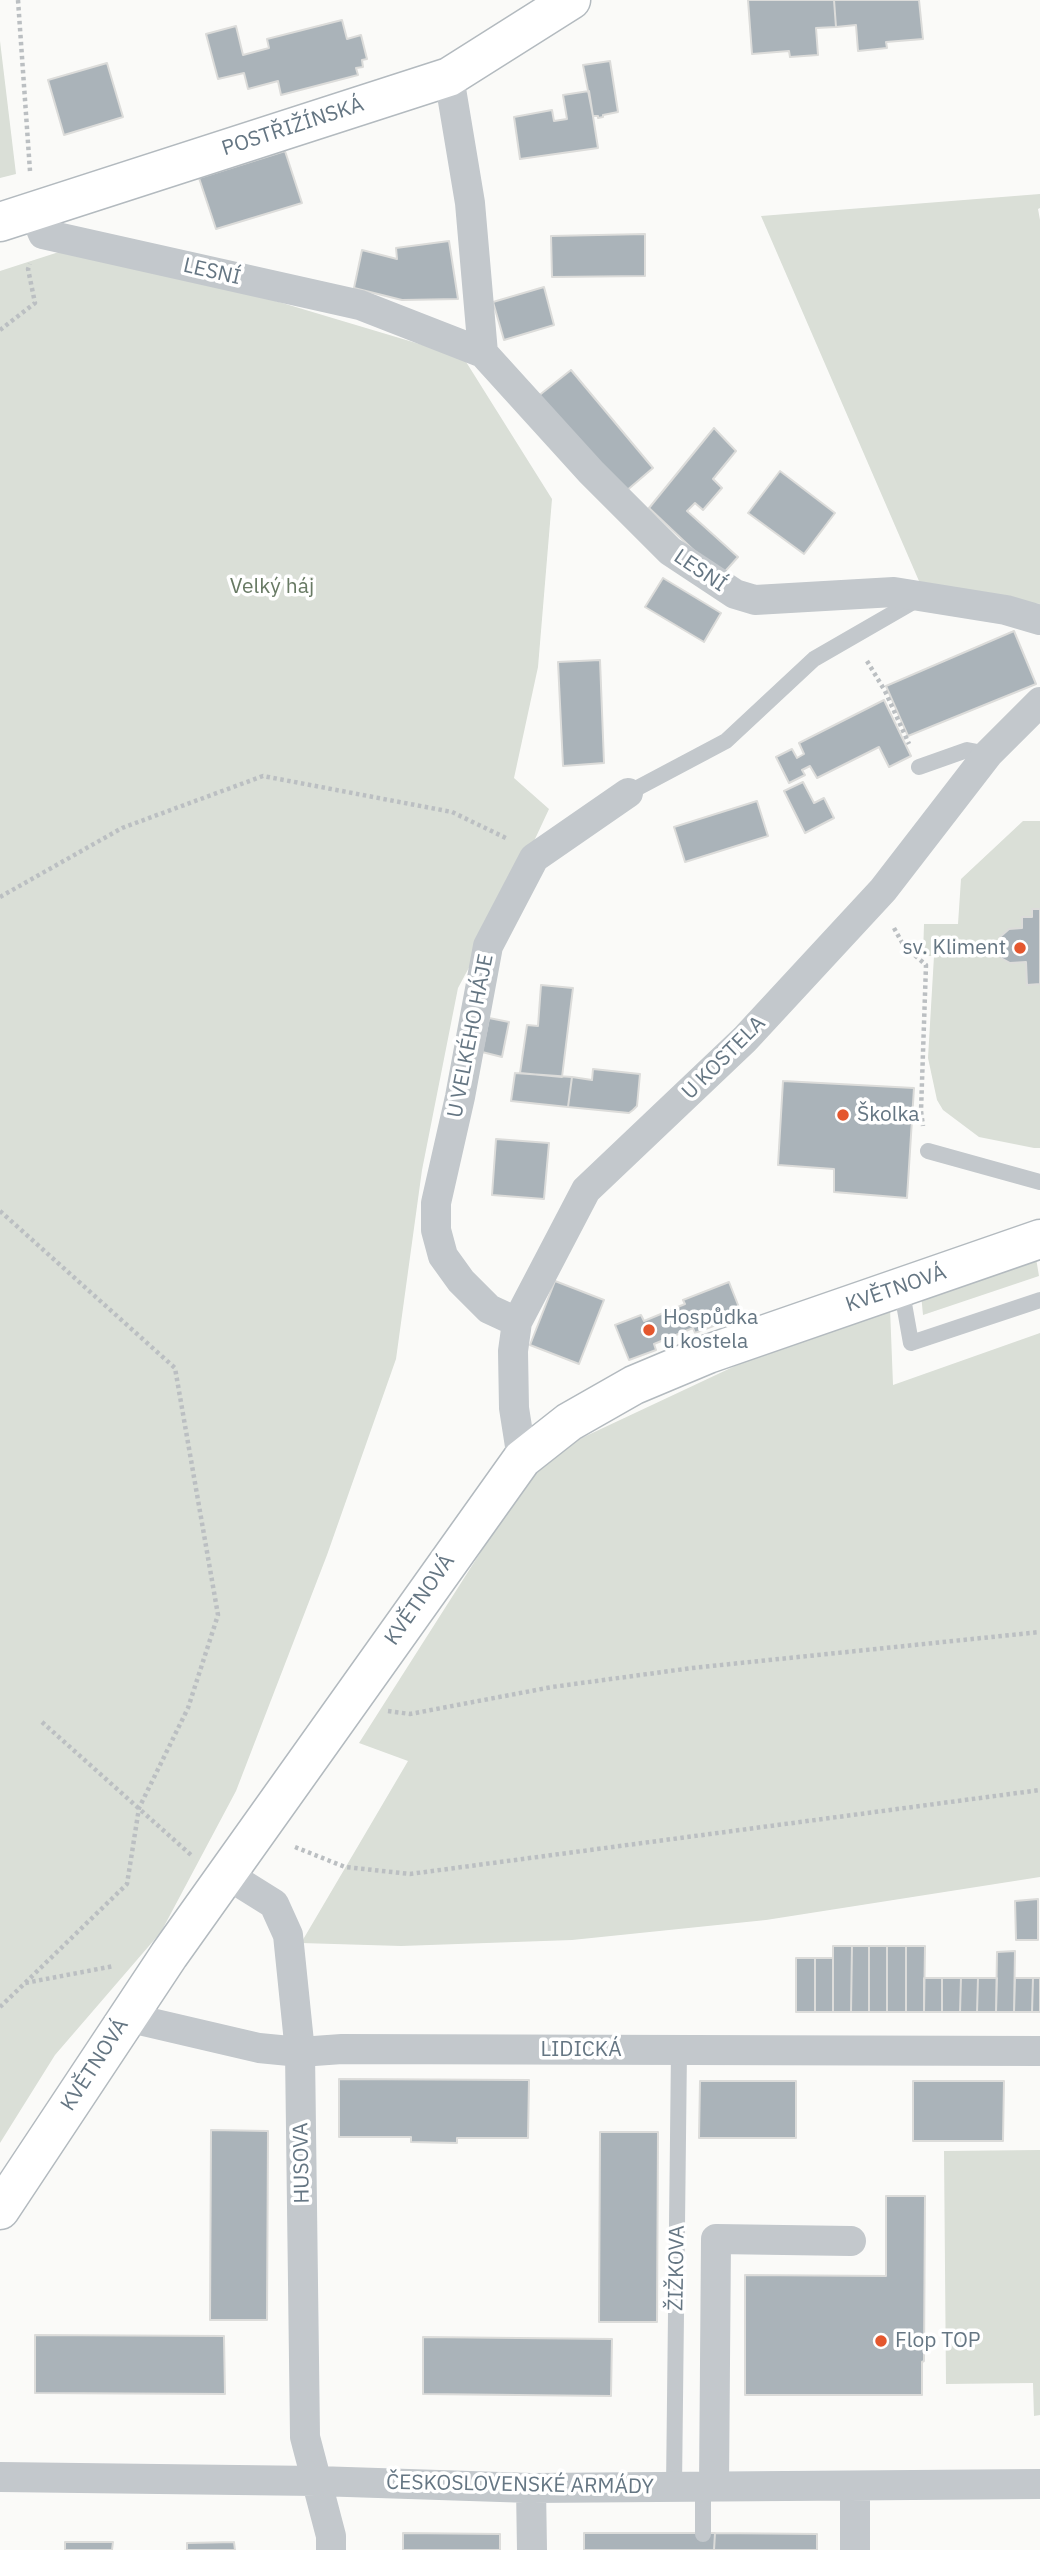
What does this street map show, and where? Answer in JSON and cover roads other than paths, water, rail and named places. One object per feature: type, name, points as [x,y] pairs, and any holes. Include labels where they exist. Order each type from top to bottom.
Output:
[{"type":"street","name":"POSTŘIŽÍNSKÁ","points":[[25,222],[449,77],[571,0]]},
{"type":"street","points":[[449,77],[470,204],[483,353]]},
{"type":"street","name":"LESNÍ","points":[[25,222],[360,305],[483,353],[591,472],[670,551],[735,594],[755,600],[894,592],[1006,610],[1040,620]]},
{"type":"street","name":"U KOSTELA","points":[[522,1459],[514,1408],[513,1351],[517,1322],[586,1190],[745,1039],[883,890],[988,754],[1040,702]]},
{"type":"street","name":"U VELKÉHO HÁJE","points":[[517,1322],[489,1309],[461,1281],[443,1256],[436,1230],[436,1203],[460,1097],[488,946],[534,858],[628,793]]},
{"type":"street","name":"KVĚTNOVÁ","points":[[0,2210],[169,1955],[522,1459],[569,1422],[634,1385],[708,1354],[1040,1239]]},
{"type":"street","name":"HUSOVA","points":[[226,1874],[274,1905],[288,1935],[300,2052],[306,2437],[331,2536],[331,2550]]},
{"type":"street","name":"LIDICKÁ","points":[[126,2017],[259,2048],[300,2052],[342,2049],[1040,2051]]},
{"type":"street","name":"ŽIŽKOVA","points":[[697,2486],[716,2239],[850,2241]]},
{"type":"street","name":"ČESKOSLOVENSKÉ ARMÁDY","points":[[0,2477],[317,2481],[531,2488],[1040,2484]]},
{"type":"street","points":[[855,2486],[855,2550]]},
{"type":"street","points":[[531,2488],[532,2550]]},
{"type":"lane","name":"U VELKÉHO HÁJE","points":[[628,793],[726,741],[814,659],[923,596]]},
{"type":"lane","points":[[919,767],[967,750],[988,754]]},
{"type":"lane","points":[[928,1151],[1040,1182]]},
{"type":"lane","points":[[901,1287],[911,1343],[1040,1300]]},
{"type":"lane","name":"ŽIŽKOVA","points":[[679,2050],[697,2486]]},
{"type":"lane","points":[[697,2486],[703,2534]]},
{"type":"place","name":"sv. Kliment","points":[[1020,948]]},
{"type":"place","name":"Školka","points":[[843,1115]]},
{"type":"place","name":"Hospůdka u kostela","points":[[649,1330]]},
{"type":"place","name":"Flop TOP","points":[[881,2341]]},
{"type":"park label","name":"Velký háj","points":[[272,587]]}]
